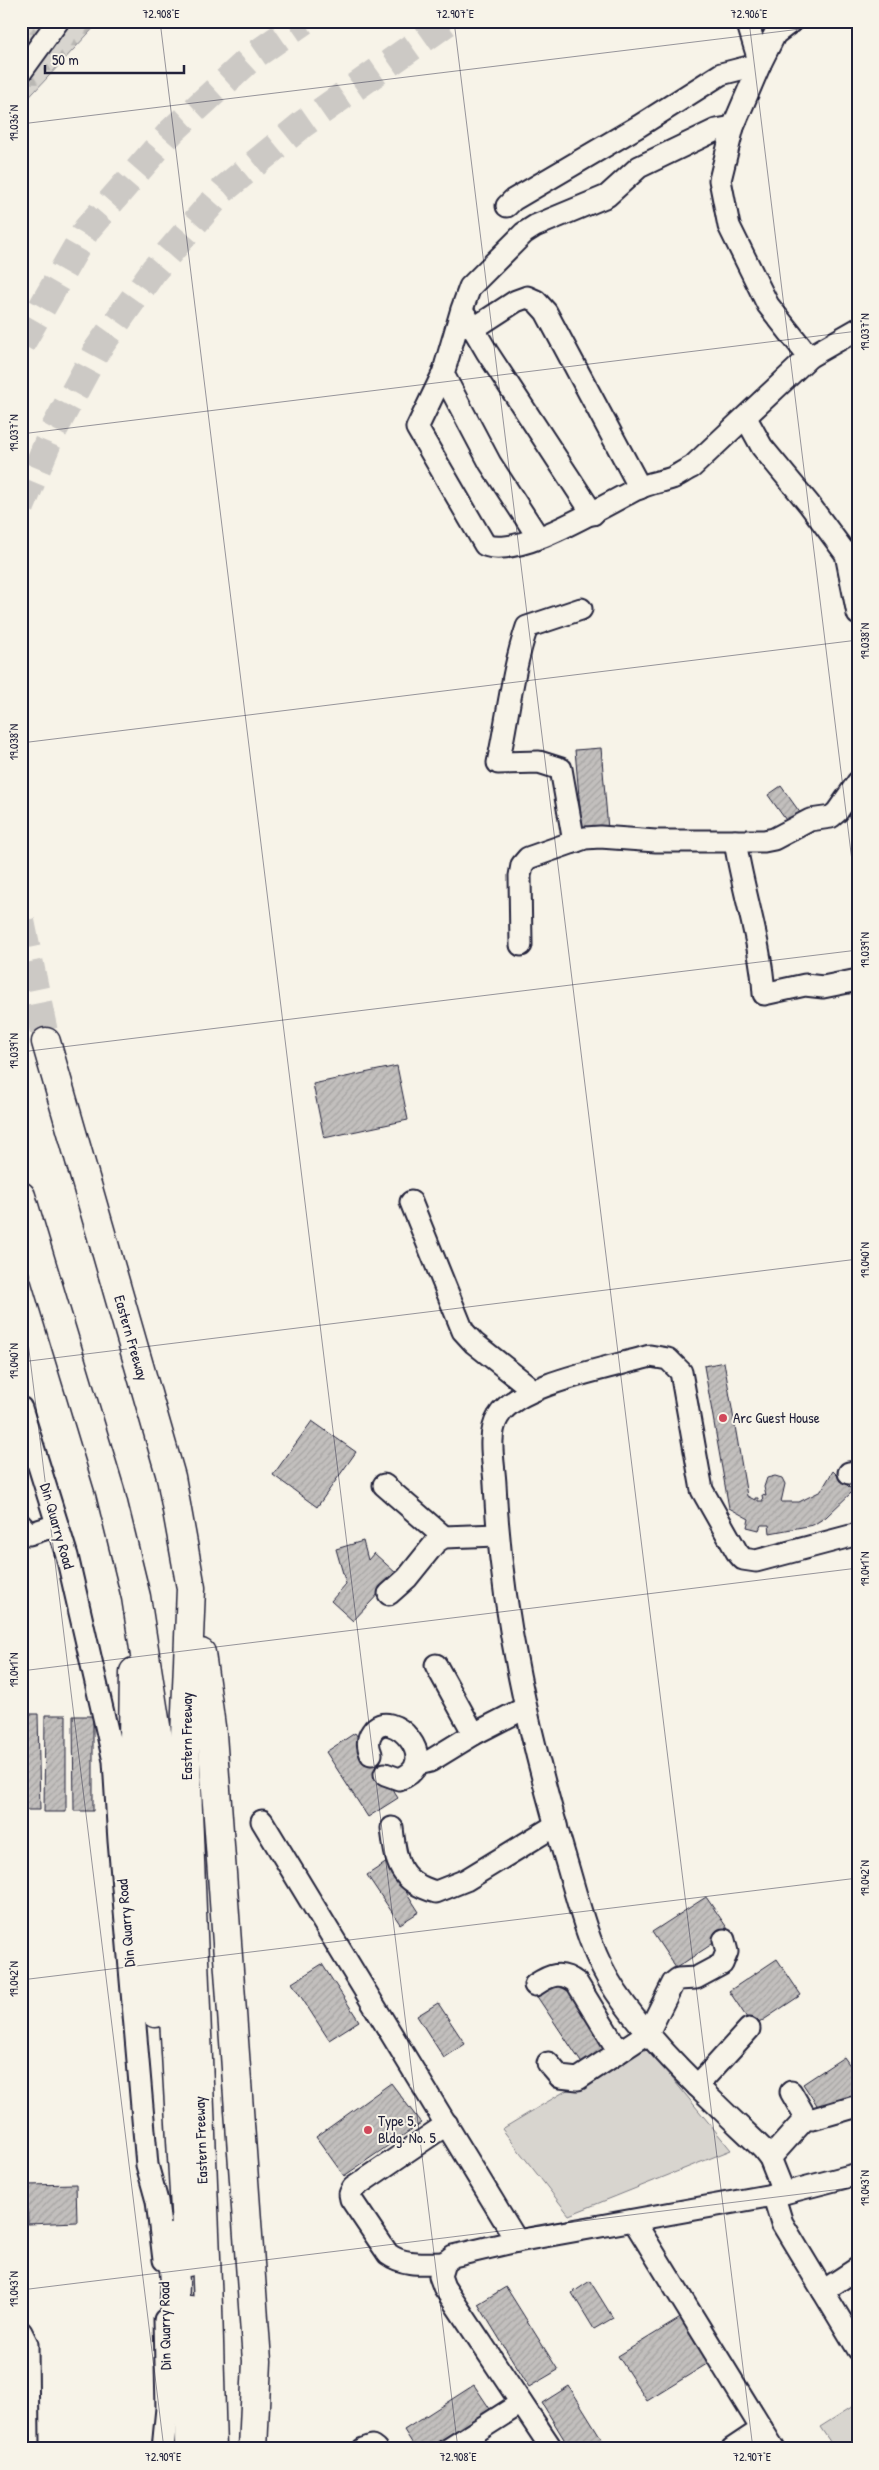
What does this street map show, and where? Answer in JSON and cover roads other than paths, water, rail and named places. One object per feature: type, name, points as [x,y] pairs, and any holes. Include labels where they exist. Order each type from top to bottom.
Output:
[{"type":"highway","name":"Eastern Freeway","points":[[46,1042],[171,1477],[191,1588],[184,1738],[208,2288],[212,2449]]},
{"type":"highway","name":"Eastern Freeway","points":[[21,1196],[110,1491],[136,1597],[158,1739],[190,2311],[189,2449]]},
{"type":"highway","points":[[191,1588],[212,1734],[257,2361],[254,2449]]},
{"type":"highway","points":[[136,1597],[133,1741],[169,2184],[175,2283],[170,2449]]},
{"type":"street","points":[[21,72],[58,21]]},
{"type":"street","points":[[748,21],[760,64]]},
{"type":"street","points":[[792,21],[776,34],[760,64],[734,128],[720,180],[729,226],[768,305],[809,357]]},
{"type":"street","points":[[507,206],[513,200],[639,126],[721,74],[760,64]]},
{"type":"street","points":[[734,128],[716,130],[638,167],[607,196],[535,226],[524,233],[470,288],[443,374],[419,421],[419,434],[485,545],[495,549],[511,548],[593,514],[640,488],[672,477],[692,467],[809,357],[858,329]]},
{"type":"street","points":[[473,329],[516,301],[527,297],[536,301],[546,312],[640,488]]},
{"type":"street","points":[[462,309],[473,329],[593,514]]},
{"type":"street","points":[[443,374],[490,463],[538,537]]},
{"type":"street","points":[[746,418],[762,447],[809,504],[846,554],[858,614]]},
{"type":"street","points":[[574,842],[561,769],[539,762],[498,763],[516,659],[527,627],[581,609]]},
{"type":"street","points":[[521,945],[520,876],[522,865],[528,858],[585,838],[600,837],[656,841],[764,841],[774,839],[810,820],[831,817],[838,812],[858,782]]},
{"type":"street","points":[[736,841],[741,879],[763,971],[764,994],[805,985],[823,987],[853,981],[858,983]]},
{"type":"street","points":[[410,1202],[463,1331],[474,1343],[532,1390]]},
{"type":"street","points":[[858,1534],[756,1561],[743,1559],[737,1552],[702,1490],[681,1372],[668,1359],[650,1356],[532,1390],[508,1403],[497,1417],[492,1436],[497,1534],[507,1614],[525,1708],[556,1825],[594,1953],[616,1991],[648,2032],[697,2086],[747,2133],[770,2158],[779,2194],[782,2223],[858,2349]]},
{"type":"street","name":"Din Quarry Road","points":[[21,1408],[67,1556],[114,1761],[119,1841],[147,2165],[157,2201],[164,2258],[167,2408],[163,2449]]},
{"type":"street","points":[[384,1485],[444,1537]]},
{"type":"street","points":[[21,1525],[29,1534],[57,1525]]},
{"type":"street","points":[[389,1594],[407,1578],[436,1542],[444,1537],[497,1534]]},
{"type":"street","points":[[436,1665],[474,1734]]},
{"type":"street","points":[[418,1764],[430,1760],[474,1734],[525,1708]]},
{"type":"street","points":[[371,1754],[368,1739],[372,1730],[386,1723],[395,1725],[404,1733],[417,1754],[418,1764],[415,1771],[409,1776],[399,1779],[385,1774]]},
{"type":"street","points":[[262,1821],[517,2240]]},
{"type":"street","points":[[392,1828],[395,1854],[401,1871],[413,1883],[436,1892],[466,1880],[556,1825]]},
{"type":"street","points":[[548,2064],[564,2079],[578,2079],[648,2032],[673,1983],[678,1980],[696,1978],[722,1964],[727,1952],[724,1940]]},
{"type":"street","points":[[535,1985],[550,1976],[558,1974],[570,1977],[577,1983],[619,2052]]},
{"type":"street","points":[[697,2086],[749,2029]]},
{"type":"street","points":[[792,2092],[806,2118]]},
{"type":"street","points":[[806,2118],[813,2119],[858,2106]]},
{"type":"street","points":[[770,2158],[806,2118]]},
{"type":"street","points":[[447,2124],[353,2188],[350,2194],[351,2199],[388,2254],[396,2260],[410,2263],[444,2263],[454,2256],[517,2240],[779,2194],[858,2174]]},
{"type":"street","points":[[634,2220],[774,2449]]},
{"type":"street","points":[[444,2263],[440,2276],[444,2287],[552,2449]]},
{"type":"street","points":[[823,2291],[858,2268]]},
{"type":"street","points":[[21,2332],[27,2344],[32,2444]]},
{"type":"street","points":[[449,2449],[521,2403]]},
{"type":"street","points":[[732,2449],[762,2429]]},
{"type":"street","points":[[363,2449],[372,2446],[376,2449]]},
{"type":"tunnel","points":[[21,344],[87,229],[172,131],[252,57],[304,21]]},
{"type":"tunnel","points":[[21,507],[51,435],[97,350],[154,270],[223,190],[303,124],[449,21]]},
{"type":"tunnel","points":[[21,921],[46,1042]]},
{"type":"place","name":"Arc Guest House","points":[[723,1418]]},
{"type":"place","name":"Type 5, Bldg. No. 5","points":[[368,2130]]}]
